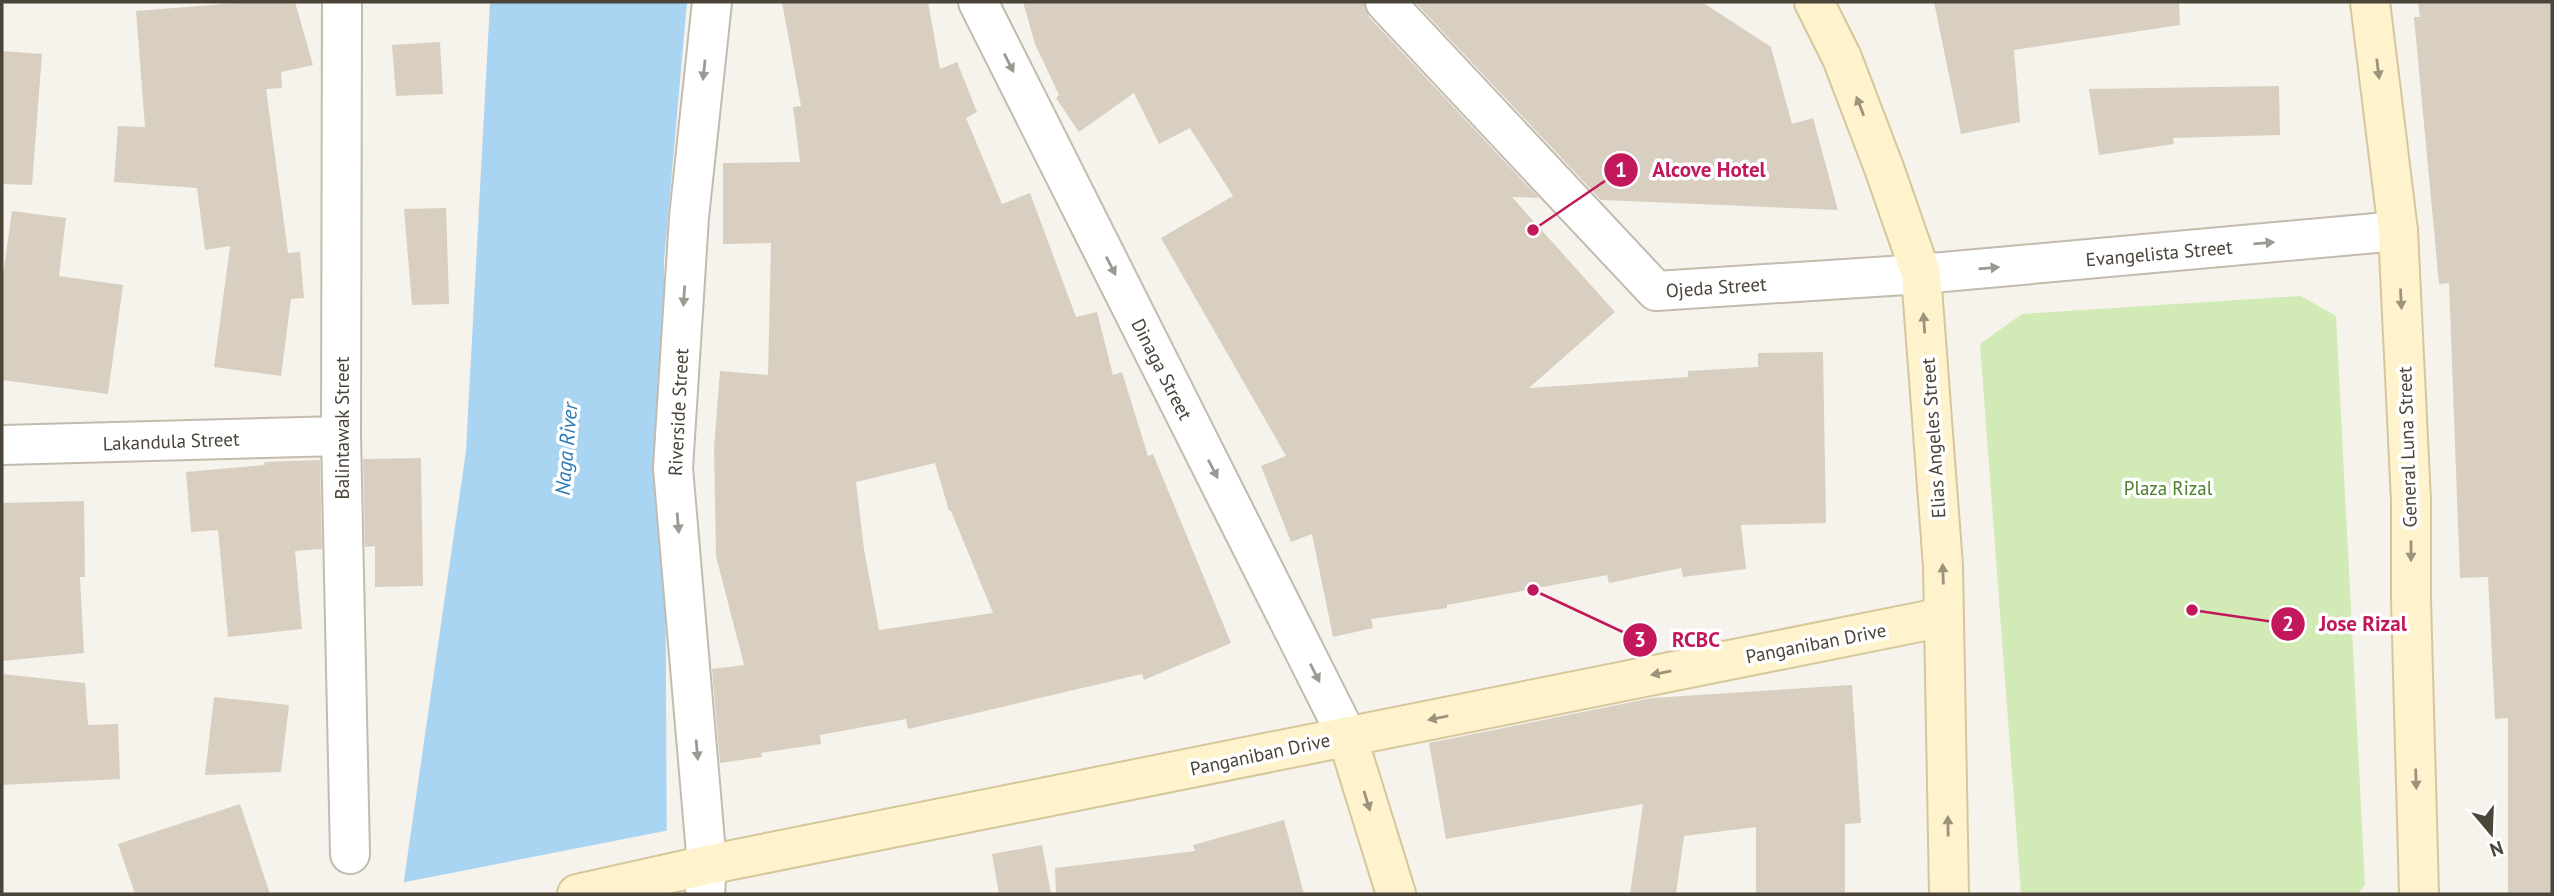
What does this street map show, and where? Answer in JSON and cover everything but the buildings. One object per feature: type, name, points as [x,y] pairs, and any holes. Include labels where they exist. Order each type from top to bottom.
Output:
[{"type":"main road","name":"Elias Angeles Street","points":[[1814,2],[1842,58],[1921,274],[1943,566],[1949,894]]},
{"type":"main road","name":"General Luna Street","points":[[2370,2],[2398,231],[2411,501],[2419,894]]},
{"type":"main road","name":"Panganiban Drive","points":[[577,894],[701,876],[1347,736],[1944,617]]},
{"type":"main road","points":[[1347,736],[1396,894]]},
{"type":"street","name":"Balintawak Street","points":[[342,2],[341,436],[350,854]]},
{"type":"street","name":"Riverside Street","points":[[701,876],[673,467],[689,217],[712,2]]},
{"type":"street","name":"Dinaga Street","points":[[978,2],[1347,736]]},
{"type":"street","name":"Ojeda Street","points":[[1385,2],[1656,291],[1921,274]]},
{"type":"street","name":"Evangelista Street","points":[[1921,274],[2398,231]]},
{"type":"street","name":"Lakandula Street","points":[[2,445],[341,436]]},
{"type":"green space","name":"Plaza Rizal","points":[[2301,296],[2336,316],[2365,885],[2358,894],[2021,894],[1980,344],[2022,314]]},
{"type":"water","name":"Naga River","points":[[490,2],[687,2],[664,261],[667,894],[402,894],[466,451]]},
{"type":"pier","points":[[670,830],[670,894],[398,894],[400,883]]},
{"type":"place","name":"Alcove Hotel","points":[[1533,230]]},
{"type":"place","name":"RCBC","points":[[1533,590]]},
{"type":"place","name":"Jose Rizal","points":[[2192,610]]}]
